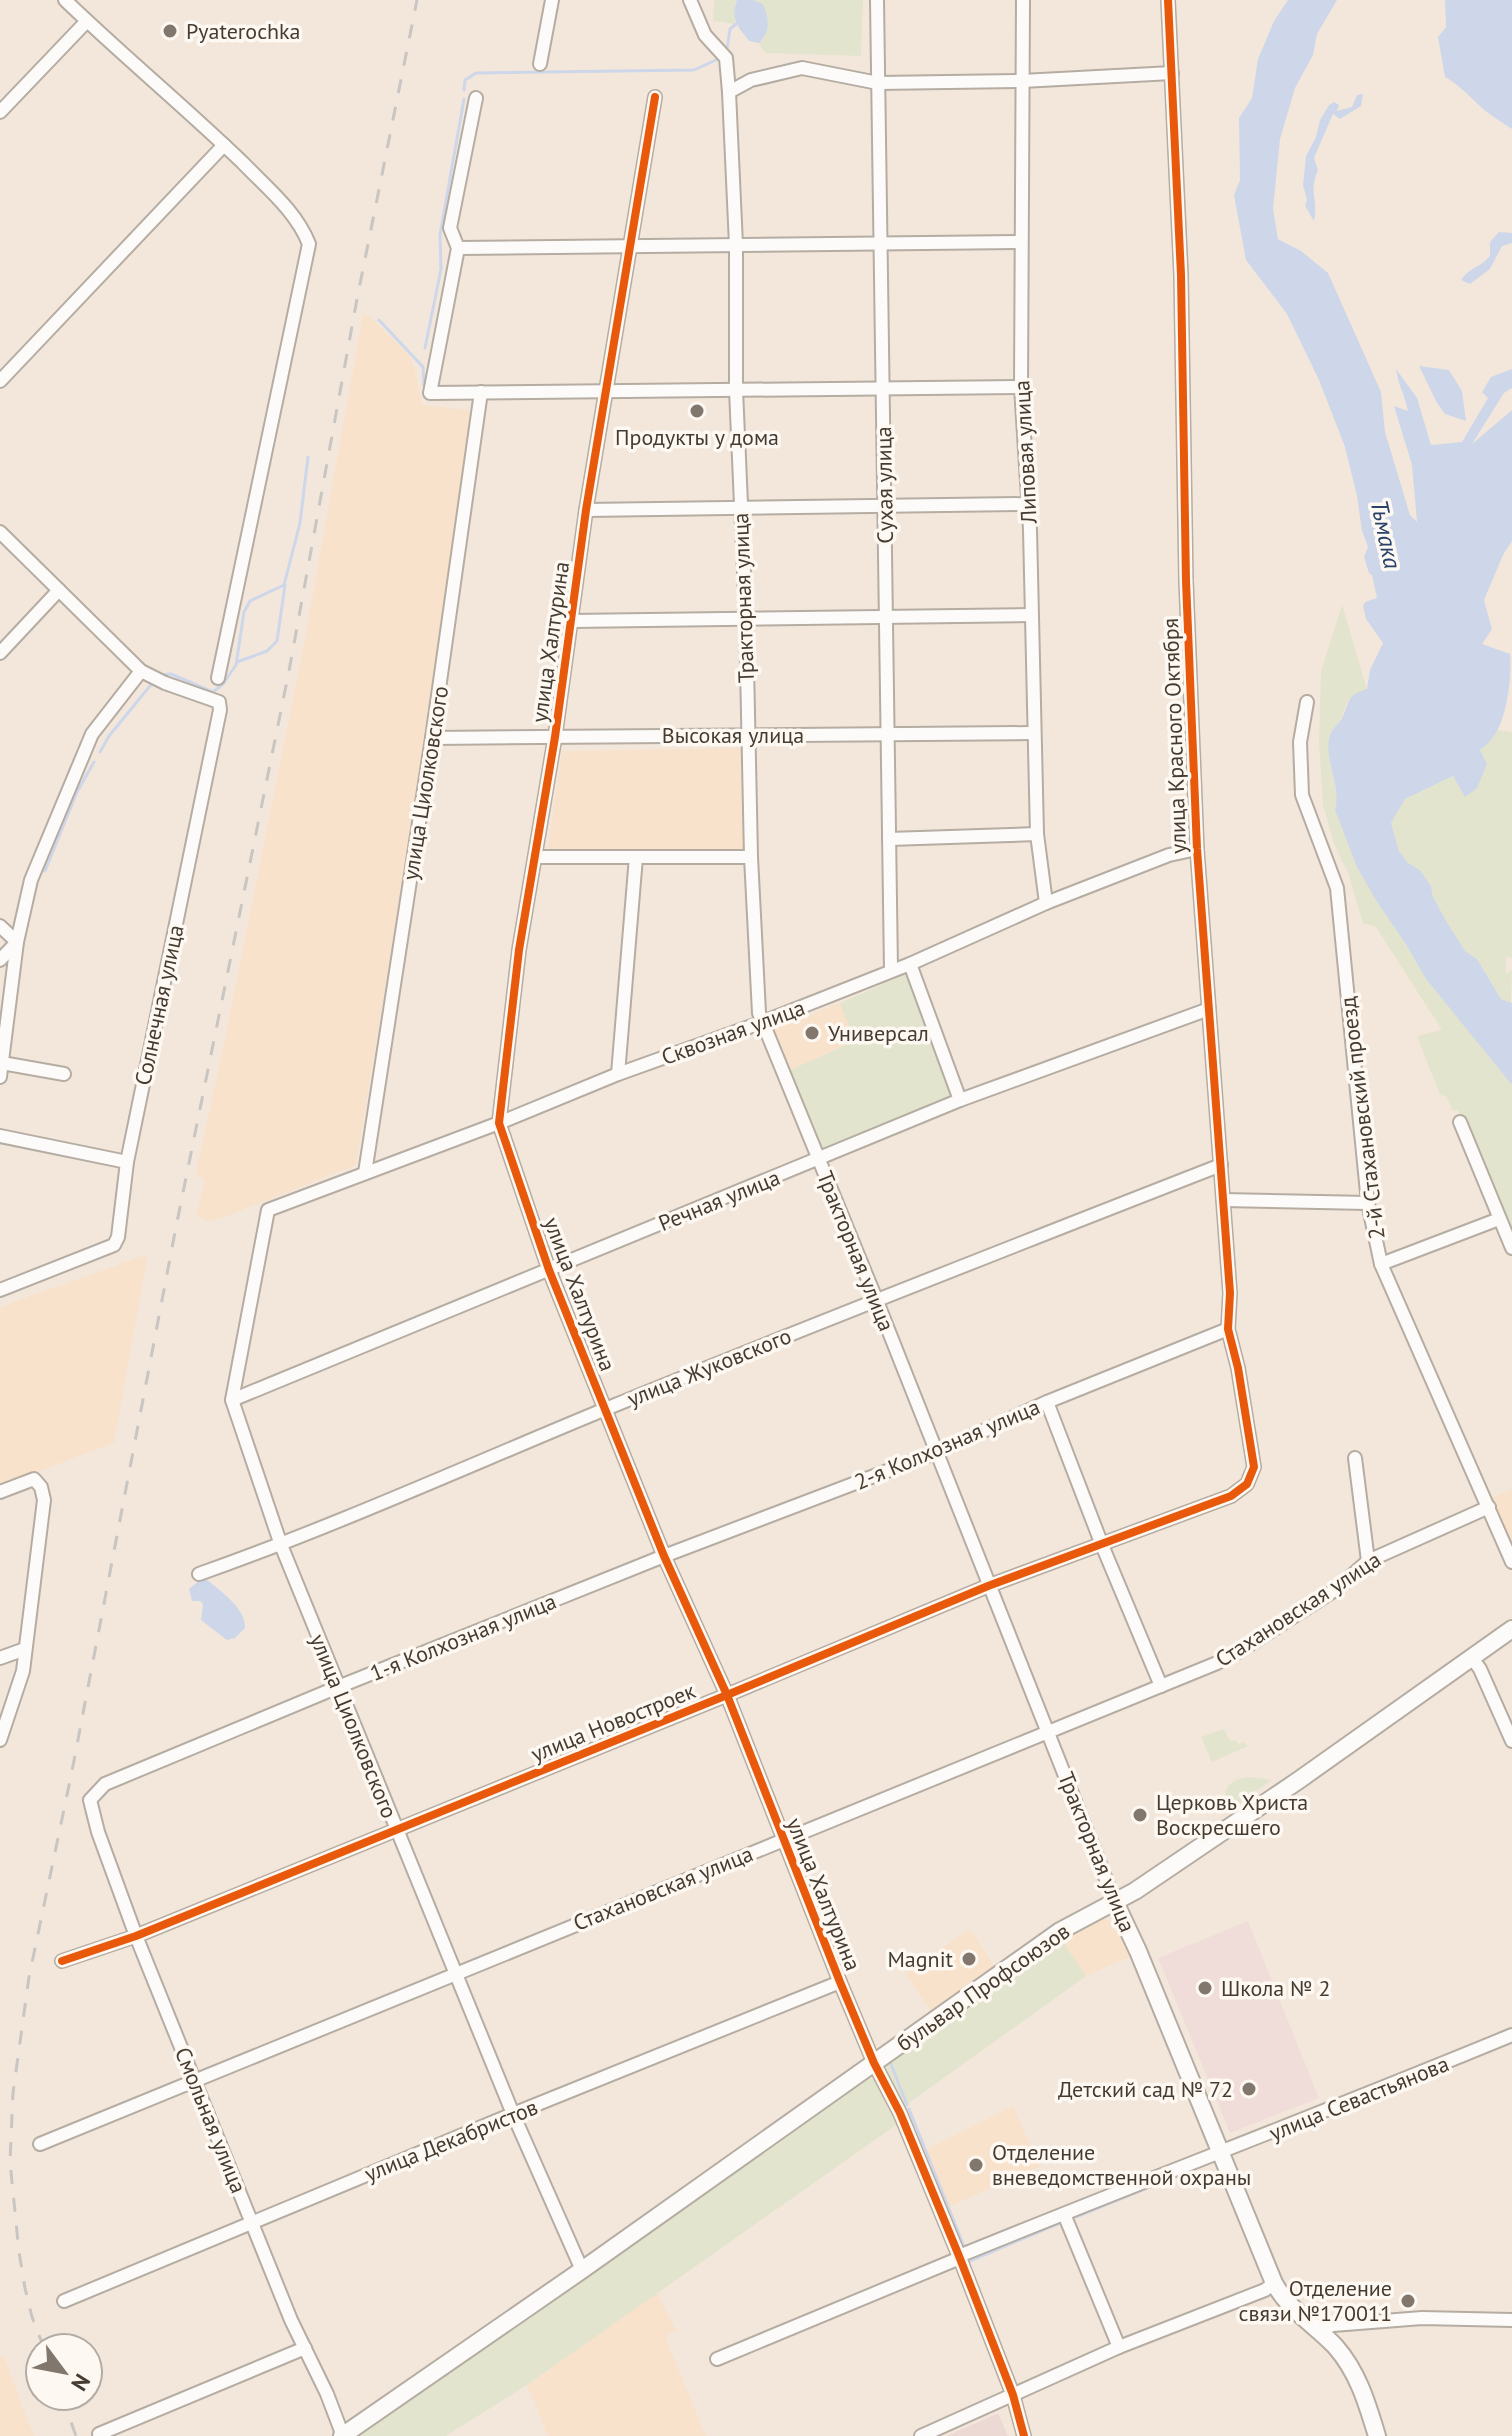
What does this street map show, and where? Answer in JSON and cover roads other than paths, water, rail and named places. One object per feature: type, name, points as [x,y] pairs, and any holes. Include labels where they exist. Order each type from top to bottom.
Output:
[{"type":"main road","name":"бульвар Профсоюзов","points":[[343,2436],[1060,1931],[1135,1891],[1512,1629]]},
{"type":"main road","name":"Тракторная улица","points":[[1115,1902],[1274,2283],[1291,2305],[1341,2353],[1354,2371],[1377,2436]]},
{"type":"street","points":[[65,0],[224,145],[294,215],[309,244],[218,678]]},
{"type":"street","points":[[540,64],[552,0]]},
{"type":"street","points":[[690,0],[705,35],[726,58],[729,92],[751,80],[802,68],[878,83],[1022,81],[1172,73]]},
{"type":"street","name":"Сухая улица","points":[[877,0],[891,970]]},
{"type":"street","name":"Липовая улица","points":[[1023,0],[1021,387],[1030,530],[1037,834],[1046,903]]},
{"type":"street","name":"улица Красного Октября","points":[[1168,0],[1181,260],[1186,581],[1197,849],[1230,1293],[1228,1329],[1240,1377],[1254,1467]]},
{"type":"street","points":[[0,112],[87,21]]},
{"type":"street","name":"Тракторная улица","points":[[729,92],[736,245],[736,390],[746,618],[747,735],[759,1013],[1115,1902]]},
{"type":"street","name":"улица Халтурина","points":[[655,97],[586,510],[555,737],[519,950],[499,1123],[549,1270],[664,1556],[727,1695],[840,1982],[874,2063],[900,2113],[959,2256],[1013,2395],[1024,2436]]},
{"type":"street","points":[[476,98],[450,228],[458,248],[430,393],[1021,387]]},
{"type":"street","points":[[0,381],[224,145]]},
{"type":"street","points":[[458,248],[1021,242]]},
{"type":"street","name":"улица Циолковского","points":[[365,1173],[481,392]]},
{"type":"street","points":[[586,510],[1027,504]]},
{"type":"street","points":[[0,532],[146,673],[92,734],[31,880],[17,942],[1,1070],[64,1074]]},
{"type":"street","points":[[0,653],[59,590]]},
{"type":"street","points":[[571,621],[1031,615]]},
{"type":"street","name":"Солнечная улица","points":[[0,1290],[114,1245],[118,1237],[127,1162],[220,710],[219,702],[146,673]]},
{"type":"street","name":"2-й Стахановский проезд","points":[[1307,702],[1300,742],[1302,795],[1337,888],[1368,1203],[1381,1264],[1512,1562]]},
{"type":"street","name":"Высокая улица","points":[[432,738],[1033,733]]},
{"type":"street","points":[[889,839],[1037,834]]},
{"type":"street","name":"Сквозная улица","points":[[268,1210],[499,1123],[618,1074],[763,1022],[1169,855],[1197,849]]},
{"type":"street","points":[[535,857],[751,857]]},
{"type":"street","points":[[618,1074],[636,857]]},
{"type":"street","points":[[0,926],[17,942]]},
{"type":"street","points":[[0,960],[17,942]]},
{"type":"street","points":[[910,964],[960,1100]]},
{"type":"street","name":"Речная улица","points":[[232,1400],[960,1100],[1209,1009]]},
{"type":"street","points":[[1460,1122],[1512,1248]]},
{"type":"street","points":[[0,1136],[127,1162]]},
{"type":"street","name":"улица Жуковского","points":[[199,1574],[281,1545],[876,1299],[1221,1165]]},
{"type":"street","points":[[1223,1200],[1368,1203]]},
{"type":"street","name":"улица Циолковского","points":[[268,1210],[232,1400],[281,1545],[338,1687],[513,2114],[582,2270]]},
{"type":"street","points":[[1381,1264],[1499,1219]]},
{"type":"street","name":"2-я Колхозная улица","points":[[664,1556],[937,1452],[1047,1402],[1228,1329]]},
{"type":"street","points":[[1047,1402],[1161,1686]]},
{"type":"street","points":[[1355,1458],[1368,1561]]},
{"type":"street","name":"улица Новостроек","points":[[62,1961],[136,1936],[988,1586],[1231,1496],[1247,1484],[1254,1467]]},
{"type":"street","points":[[0,1492],[34,1479],[41,1487],[44,1500],[23,1671],[0,1740]]},
{"type":"street","name":"Стахановская улица","points":[[40,2144],[1161,1686],[1238,1652],[1338,1588],[1368,1561],[1489,1507]]},
{"type":"street","name":"1-я Колхозная улица","points":[[90,1800],[105,1784],[664,1556]]},
{"type":"street","points":[[0,1658],[25,1649]]},
{"type":"street","points":[[1472,1658],[1480,1669],[1512,1741]]},
{"type":"street","name":"Смольная улица","points":[[90,1800],[98,1832],[136,1936],[252,2223],[343,2436]]},
{"type":"street","name":"улица Декабристов","points":[[64,2301],[840,1982]]},
{"type":"street","name":"улица Севастьянова","points":[[717,2359],[1172,2169],[1221,2153],[1512,2035]]},
{"type":"street","points":[[1064,2214],[1119,2347]]},
{"type":"street","points":[[921,2436],[1119,2347],[1265,2290],[1274,2283]]},
{"type":"street","points":[[1318,2330],[1333,2325],[1422,2318],[1512,2320]]},
{"type":"street","points":[[99,2434],[305,2348]]},
{"type":"water","points":[[737,0],[753,0],[763,4],[768,25],[759,43],[749,41],[736,22],[734,13]]},
{"type":"water","name":"Тьмака","points":[[1288,0],[1337,0],[1317,34],[1313,55],[1295,88],[1280,139],[1273,209],[1278,239],[1301,251],[1328,273],[1381,392],[1385,432],[1410,515],[1417,522],[1412,465],[1394,406],[1408,411],[1396,369],[1417,398],[1431,445],[1462,442],[1488,398],[1482,392],[1491,377],[1512,369],[1512,388],[1504,393],[1472,444],[1512,410],[1512,541],[1484,600],[1492,629],[1482,644],[1510,654],[1505,708],[1499,728],[1480,750],[1487,764],[1477,788],[1465,797],[1453,776],[1405,799],[1391,823],[1399,851],[1408,863],[1420,870],[1431,886],[1433,897],[1465,951],[1477,959],[1501,999],[1512,1003],[1512,1085],[1426,979],[1357,867],[1335,810],[1337,801],[1328,744],[1351,697],[1367,689],[1370,670],[1383,643],[1366,619],[1363,606],[1365,602],[1377,598],[1364,557],[1368,547],[1345,447],[1319,380],[1287,314],[1246,260],[1234,195],[1240,180],[1239,118],[1252,98],[1258,59],[1274,21]]},
{"type":"water","points":[[1445,0],[1512,0],[1512,129],[1445,77],[1438,37],[1446,27]]},
{"type":"water","points":[[1363,94],[1361,106],[1340,119],[1333,114],[1314,158],[1318,170],[1314,184],[1314,221],[1305,206],[1307,200],[1303,185],[1306,156],[1329,105],[1334,102],[1339,105],[1337,111],[1352,107],[1357,95]]},
{"type":"water","points":[[1499,232],[1512,233],[1512,243],[1502,246],[1490,269],[1470,284],[1461,280],[1490,256],[1490,242]]},
{"type":"water","points":[[1419,366],[1449,370],[1462,391],[1466,421],[1445,414]]},
{"type":"water","points":[[204,1577],[241,1613],[245,1628],[235,1638],[227,1640],[201,1620],[203,1604],[192,1601],[189,1589]]},
{"type":"waterway","points":[[727,49],[730,29],[736,24]]},
{"type":"waterway","points":[[464,90],[465,80],[476,73],[694,70],[718,59]]},
{"type":"waterway","points":[[425,348],[441,269],[440,235],[464,99]]},
{"type":"waterway","points":[[379,320],[423,367],[424,386]]},
{"type":"waterway","points":[[159,675],[171,674],[213,692],[223,684],[236,665],[244,612],[250,601],[284,585],[300,523],[308,457]]},
{"type":"waterway","points":[[237,662],[267,651],[277,641],[285,585]]},
{"type":"waterway","points":[[100,752],[109,736],[154,681]]},
{"type":"waterway","points":[[45,871],[77,792],[94,762]]},
{"type":"waterway","points":[[891,2064],[907,2105]]},
{"type":"waterway","points":[[909,2109],[965,2249]]},
{"type":"waterway","points":[[1076,2217],[1206,2164]]},
{"type":"waterway","points":[[969,2258],[970,2261],[1060,2223]]},
{"type":"railway","points":[[38,2332],[19,2252],[10,2162],[13,2093],[29,1977],[289,671],[357,299],[417,0]]},
{"type":"railway","points":[[68,2412],[76,2436]]},
{"type":"place","name":"Pyaterochka","points":[[170,31]]},
{"type":"place","name":"Продукты у дома","points":[[697,411]]},
{"type":"place","name":"Универсал","points":[[812,1033]]},
{"type":"place","name":"Церковь Христа Воскресшего","points":[[1140,1815]]},
{"type":"place","name":"Magnit","points":[[969,1959]]},
{"type":"place","name":"Школа № 2","points":[[1205,1988]]},
{"type":"place","name":"Детский сад № 72","points":[[1249,2089]]},
{"type":"place","name":"Отделение вневедомственной охраны","points":[[976,2165]]},
{"type":"place","name":"Отделение связи №170011","points":[[1408,2301]]}]
